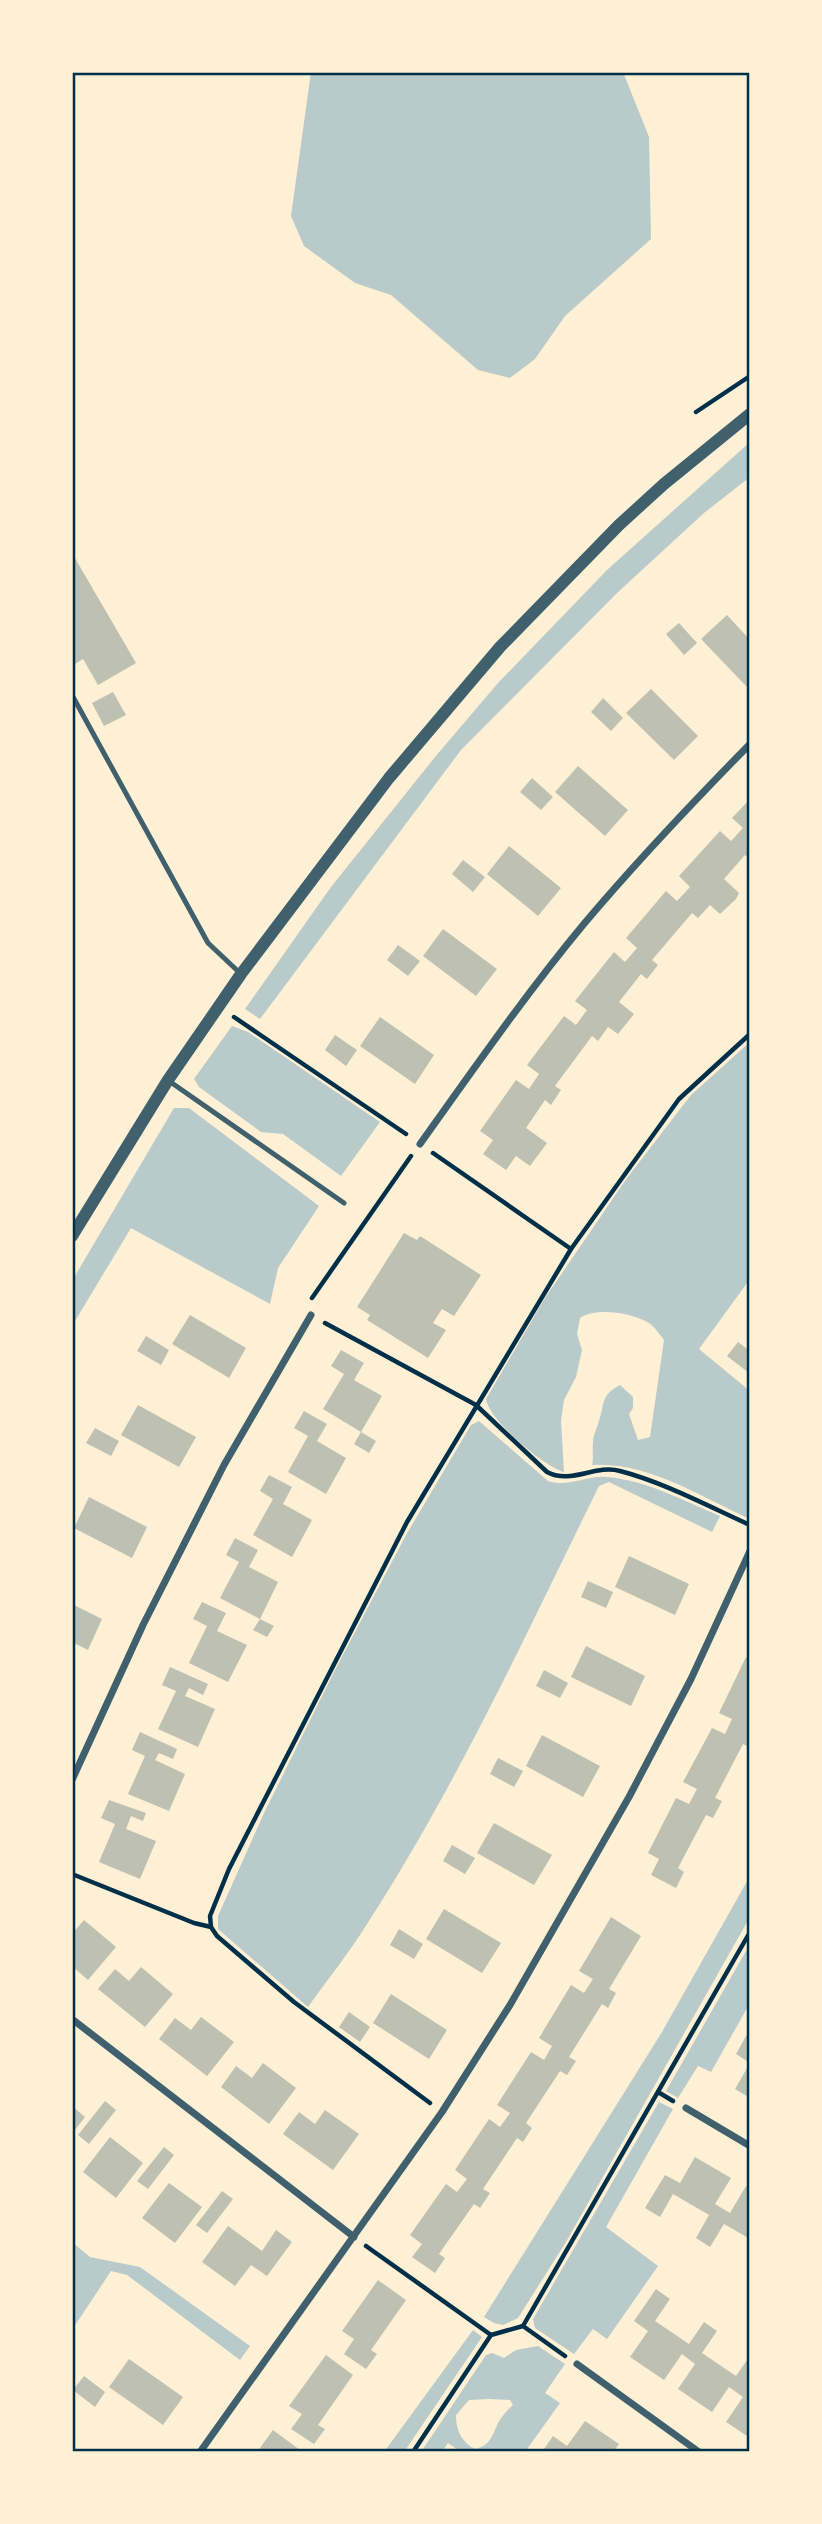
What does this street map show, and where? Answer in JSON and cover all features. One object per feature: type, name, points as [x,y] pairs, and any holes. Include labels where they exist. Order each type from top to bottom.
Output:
[{"type":"street","points":[[72,1236],[168,1080],[241,974],[389,778],[500,647],[619,525],[664,484],[750,414]]},
{"type":"street","points":[[420,1144],[503,1027],[584,925],[685,810],[750,744]]},
{"type":"street","points":[[72,1780],[143,1625],[225,1465],[311,1315]]},
{"type":"street","points":[[200,2452],[442,2112],[510,2005],[629,1797],[691,1679],[750,1551]]},
{"type":"street","points":[[72,2019],[200,2121],[354,2237]]},
{"type":"street","points":[[686,2108],[750,2146]]},
{"type":"street","points":[[578,2364],[699,2452]]},
{"type":"lane","points":[[72,695],[208,943],[241,974]]},
{"type":"lane","points":[[168,1080],[344,1203]]},
{"type":"path","points":[[696,412],[750,376]]},
{"type":"path","points":[[219,1007],[571,1249]]},
{"type":"path","points":[[442,2112],[294,2003],[217,1936],[211,1927],[210,1916],[229,1869],[407,1522],[571,1249],[679,1098],[750,1034]]},
{"type":"path","points":[[420,1144],[311,1300],[311,1315],[476,1405],[555,1477],[564,1478],[605,1469],[620,1471],[690,1497],[750,1525]]},
{"type":"path","points":[[72,1874],[194,1923],[211,1927]]},
{"type":"path","points":[[413,2452],[491,2335],[523,2326],[750,1932]]},
{"type":"path","points":[[354,2237],[491,2335]]},
{"type":"path","points":[[523,2326],[578,2364]]},
{"type":"shaded area","points":[[311,72],[623,72],[649,137],[651,239],[565,316],[535,359],[510,378],[478,370],[391,295],[355,283],[304,246],[291,216]]},
{"type":"shaded area","points":[[750,442],[750,477],[704,513],[617,593],[461,750],[260,1019],[245,1009],[331,887],[498,683],[607,570]]},
{"type":"shaded area","points":[[232,1026],[248,1032],[380,1122],[341,1176],[283,1134],[261,1132],[199,1087],[194,1079]]},
{"type":"shaded area","points":[[750,1042],[750,1279],[699,1349],[750,1391],[750,1519],[653,1475],[613,1465],[592,1465],[594,1437],[604,1400],[620,1385],[633,1397],[633,1408],[629,1414],[638,1440],[650,1437],[664,1340],[642,1319],[604,1312],[580,1318],[577,1334],[582,1350],[576,1377],[564,1400],[561,1421],[564,1472],[531,1452],[506,1430],[489,1408],[486,1399],[545,1298],[627,1178],[691,1095]]},
{"type":"shaded area","points":[[174,1108],[189,1108],[319,1206],[278,1268],[270,1304],[131,1228],[72,1326],[72,1281]]},
{"type":"shaded area","points":[[479,1421],[548,1481],[563,1483],[600,1477],[622,1479],[665,1492],[720,1516],[712,1532],[609,1482],[599,1486],[431,1818],[360,1935],[308,2007],[218,1929],[218,1916],[264,1813],[406,1535],[471,1425]]},
{"type":"shaded area","points":[[750,1876],[750,1917],[566,2242],[518,2318],[503,2325],[494,2323],[484,2317],[662,2032]]},
{"type":"shaded area","points":[[750,1944],[750,2003],[711,2072],[698,2066],[678,2098],[666,2091]]},
{"type":"shaded area","points":[[659,2102],[673,2109],[606,2227],[658,2266],[607,2339],[593,2329],[574,2354],[535,2328],[533,2319]]},
{"type":"shaded area","points":[[72,2242],[90,2257],[140,2267],[250,2346],[240,2360],[127,2275],[111,2271],[72,2330]]},
{"type":"shaded area","points":[[473,2330],[482,2337],[404,2452],[384,2452]]},
{"type":"shaded area","points":[[538,2346],[565,2364],[545,2393],[560,2403],[525,2452],[461,2452],[448,2443],[442,2452],[421,2452],[486,2355],[492,2353],[504,2358],[516,2350]],"holes":[[[469,2400],[510,2400],[513,2405],[501,2418],[487,2443],[475,2449],[466,2443],[458,2431],[456,2415]]]},
{"type":"building","points":[[72,553],[136,663],[98,685],[83,659],[72,666]]},
{"type":"building","points":[[727,615],[750,640],[750,684],[747,687],[701,639]]},
{"type":"building","points":[[679,623],[697,643],[684,655],[666,634]]},
{"type":"building","points":[[651,689],[698,736],[674,760],[626,713]]},
{"type":"building","points":[[113,692],[126,715],[104,726],[92,703]]},
{"type":"building","points":[[603,698],[623,718],[611,731],[591,712]]},
{"type":"building","points":[[578,766],[628,810],[605,836],[555,792]]},
{"type":"building","points":[[532,778],[553,797],[541,810],[520,792]]},
{"type":"building","points":[[750,799],[750,860],[745,855],[724,879],[739,893],[736,899],[720,914],[710,905],[698,918],[692,913],[652,960],[658,965],[647,979],[641,974],[619,1002],[634,1014],[618,1034],[608,1027],[598,1041],[592,1036],[555,1086],[561,1090],[551,1105],[545,1100],[526,1128],[547,1143],[530,1166],[516,1156],[506,1170],[483,1154],[493,1140],[480,1131],[516,1080],[529,1089],[539,1074],[527,1065],[564,1016],[576,1025],[587,1010],[575,1001],[614,952],[625,962],[637,948],[626,938],[666,891],[677,901],[690,887],[679,876],[720,831],[731,841],[743,828],[732,818]]},
{"type":"building","points":[[509,846],[561,888],[538,916],[487,874]]},
{"type":"building","points":[[463,860],[485,877],[473,892],[452,874]]},
{"type":"building","points":[[443,929],[497,969],[476,996],[423,956]]},
{"type":"building","points":[[398,945],[420,961],[408,976],[387,960]]},
{"type":"building","points":[[380,1017],[434,1055],[415,1084],[360,1046]]},
{"type":"building","points":[[335,1035],[357,1050],[346,1066],[325,1050]]},
{"type":"building","points":[[404,1233],[417,1240],[420,1236],[481,1275],[454,1316],[442,1309],[433,1323],[446,1330],[428,1358],[367,1320],[370,1315],[357,1307]]},
{"type":"building","points":[[190,1315],[246,1348],[229,1378],[172,1344]]},
{"type":"building","points":[[146,1336],[169,1350],[161,1365],[137,1351]]},
{"type":"building","points":[[738,1342],[750,1351],[749,1373],[727,1356]]},
{"type":"building","points":[[341,1350],[364,1363],[354,1380],[382,1396],[361,1432],[323,1409],[344,1374],[331,1366]]},
{"type":"building","points":[[138,1405],[196,1437],[179,1467],[121,1435]]},
{"type":"building","points":[[304,1411],[327,1424],[317,1441],[346,1458],[326,1494],[288,1472],[308,1436],[294,1428]]},
{"type":"building","points":[[95,1428],[119,1441],[111,1456],[86,1443]]},
{"type":"building","points":[[361,1432],[376,1441],[369,1453],[354,1444]]},
{"type":"building","points":[[269,1475],[292,1487],[283,1504],[312,1520],[292,1557],[253,1535],[273,1499],[260,1491]]},
{"type":"building","points":[[89,1497],[147,1527],[132,1558],[74,1528]]},
{"type":"building","points":[[235,1538],[258,1550],[249,1567],[278,1582],[260,1619],[220,1598],[239,1562],[226,1555]]},
{"type":"building","points":[[629,1556],[689,1584],[675,1615],[615,1587]]},
{"type":"building","points":[[588,1581],[613,1592],[606,1608],[581,1597]]},
{"type":"building","points":[[202,1602],[226,1613],[217,1631],[247,1645],[228,1682],[189,1663],[207,1626],[193,1619]]},
{"type":"building","points":[[72,1604],[102,1619],[88,1650],[72,1642]]},
{"type":"building","points":[[260,1619],[274,1626],[267,1637],[253,1630]]},
{"type":"building","points":[[586,1646],[645,1676],[631,1706],[571,1677]]},
{"type":"building","points":[[746,1657],[750,1659],[750,1744],[749,1747],[743,1744],[715,1798],[722,1801],[713,1818],[706,1815],[678,1868],[684,1872],[676,1888],[651,1875],[659,1859],[648,1853],[676,1798],[689,1804],[697,1789],[683,1782],[712,1728],[725,1734],[732,1719],[719,1713]]},
{"type":"building","points":[[170,1667],[208,1684],[203,1695],[189,1688],[185,1696],[215,1709],[198,1747],[158,1729],[176,1691],[162,1685]]},
{"type":"building","points":[[544,1670],[568,1683],[560,1698],[536,1686]]},
{"type":"building","points":[[140,1732],[177,1749],[173,1759],[159,1753],[155,1760],[185,1774],[169,1811],[128,1794],[145,1756],[132,1750]]},
{"type":"building","points":[[542,1735],[600,1766],[583,1797],[526,1766]]},
{"type":"building","points":[[498,1758],[523,1771],[514,1787],[490,1774]]},
{"type":"building","points":[[109,1800],[146,1813],[143,1821],[131,1816],[126,1829],[156,1841],[140,1879],[99,1862],[115,1824],[101,1818]]},
{"type":"building","points":[[494,1823],[552,1855],[534,1885],[477,1853]]},
{"type":"building","points":[[452,1845],[475,1858],[465,1874],[443,1861]]},
{"type":"building","points":[[444,1909],[501,1943],[482,1973],[426,1939]]},
{"type":"building","points":[[611,1917],[641,1936],[609,1989],[616,1993],[608,2008],[602,2004],[569,2057],[576,2061],[567,2075],[560,2071],[526,2123],[532,2128],[523,2142],[517,2138],[483,2189],[490,2193],[480,2208],[474,2204],[439,2254],[445,2258],[435,2273],[412,2257],[422,2244],[410,2235],[446,2184],[457,2192],[467,2179],[455,2170],[489,2119],[500,2127],[510,2113],[497,2105],[531,2052],[544,2060],[552,2046],[539,2038],[571,1985],[584,1993],[593,1979],[579,1971]]},
{"type":"building","points":[[84,1920],[116,1947],[88,1980],[72,1966],[72,1934]]},
{"type":"building","points":[[399,1929],[423,1944],[414,1959],[390,1945]]},
{"type":"building","points":[[141,1967],[173,1994],[145,2027],[98,1989],[115,1969],[129,1981]]},
{"type":"building","points":[[391,1994],[447,2030],[429,2059],[373,2023]]},
{"type":"building","points":[[349,2012],[370,2027],[360,2042],[339,2027]]},
{"type":"building","points":[[201,2017],[234,2042],[207,2076],[159,2039],[175,2018],[191,2030]]},
{"type":"building","points":[[750,2029],[750,2063],[736,2054]]},
{"type":"building","points":[[263,2063],[296,2088],[269,2124],[221,2087],[236,2066],[252,2078]]},
{"type":"building","points":[[750,2063],[750,2098],[735,2089]]},
{"type":"building","points":[[105,2101],[116,2110],[89,2144],[78,2135]]},
{"type":"building","points":[[72,2106],[85,2117],[72,2134]]},
{"type":"building","points":[[325,2110],[359,2134],[333,2170],[283,2134],[299,2112],[315,2124]]},
{"type":"building","points":[[110,2137],[143,2163],[116,2198],[83,2172]]},
{"type":"building","points":[[164,2147],[174,2155],[148,2189],[137,2181]]},
{"type":"building","points":[[695,2157],[731,2178],[715,2204],[730,2213],[746,2186],[750,2189],[750,2239],[724,2224],[710,2247],[696,2238],[709,2215],[673,2194],[660,2217],[645,2208],[665,2175],[680,2183]]},
{"type":"building","points":[[169,2183],[202,2207],[175,2243],[142,2218]]},
{"type":"building","points":[[222,2191],[233,2199],[207,2233],[196,2225]]},
{"type":"building","points":[[228,2226],[262,2251],[276,2230],[292,2242],[267,2276],[251,2265],[235,2286],[202,2262]]},
{"type":"building","points":[[378,2280],[406,2300],[371,2350],[377,2354],[366,2369],[344,2354],[354,2339],[342,2331]]},
{"type":"building","points":[[656,2289],[670,2299],[655,2321],[689,2344],[704,2322],[717,2331],[702,2353],[736,2376],[750,2356],[750,2438],[726,2422],[743,2397],[729,2387],[712,2412],[678,2389],[695,2364],[682,2354],[664,2380],[630,2357],[648,2331],[634,2321]]},
{"type":"building","points":[[326,2355],[353,2375],[318,2425],[325,2429],[314,2444],[291,2429],[302,2414],[289,2406]]},
{"type":"building","points":[[129,2359],[183,2397],[163,2425],[109,2387]]},
{"type":"building","points":[[84,2376],[105,2392],[95,2407],[73,2390]]},
{"type":"building","points":[[585,2421],[619,2444],[613,2452],[542,2452],[553,2436],[567,2446]]},
{"type":"building","points":[[273,2430],[300,2450],[299,2452],[257,2452]]}]
